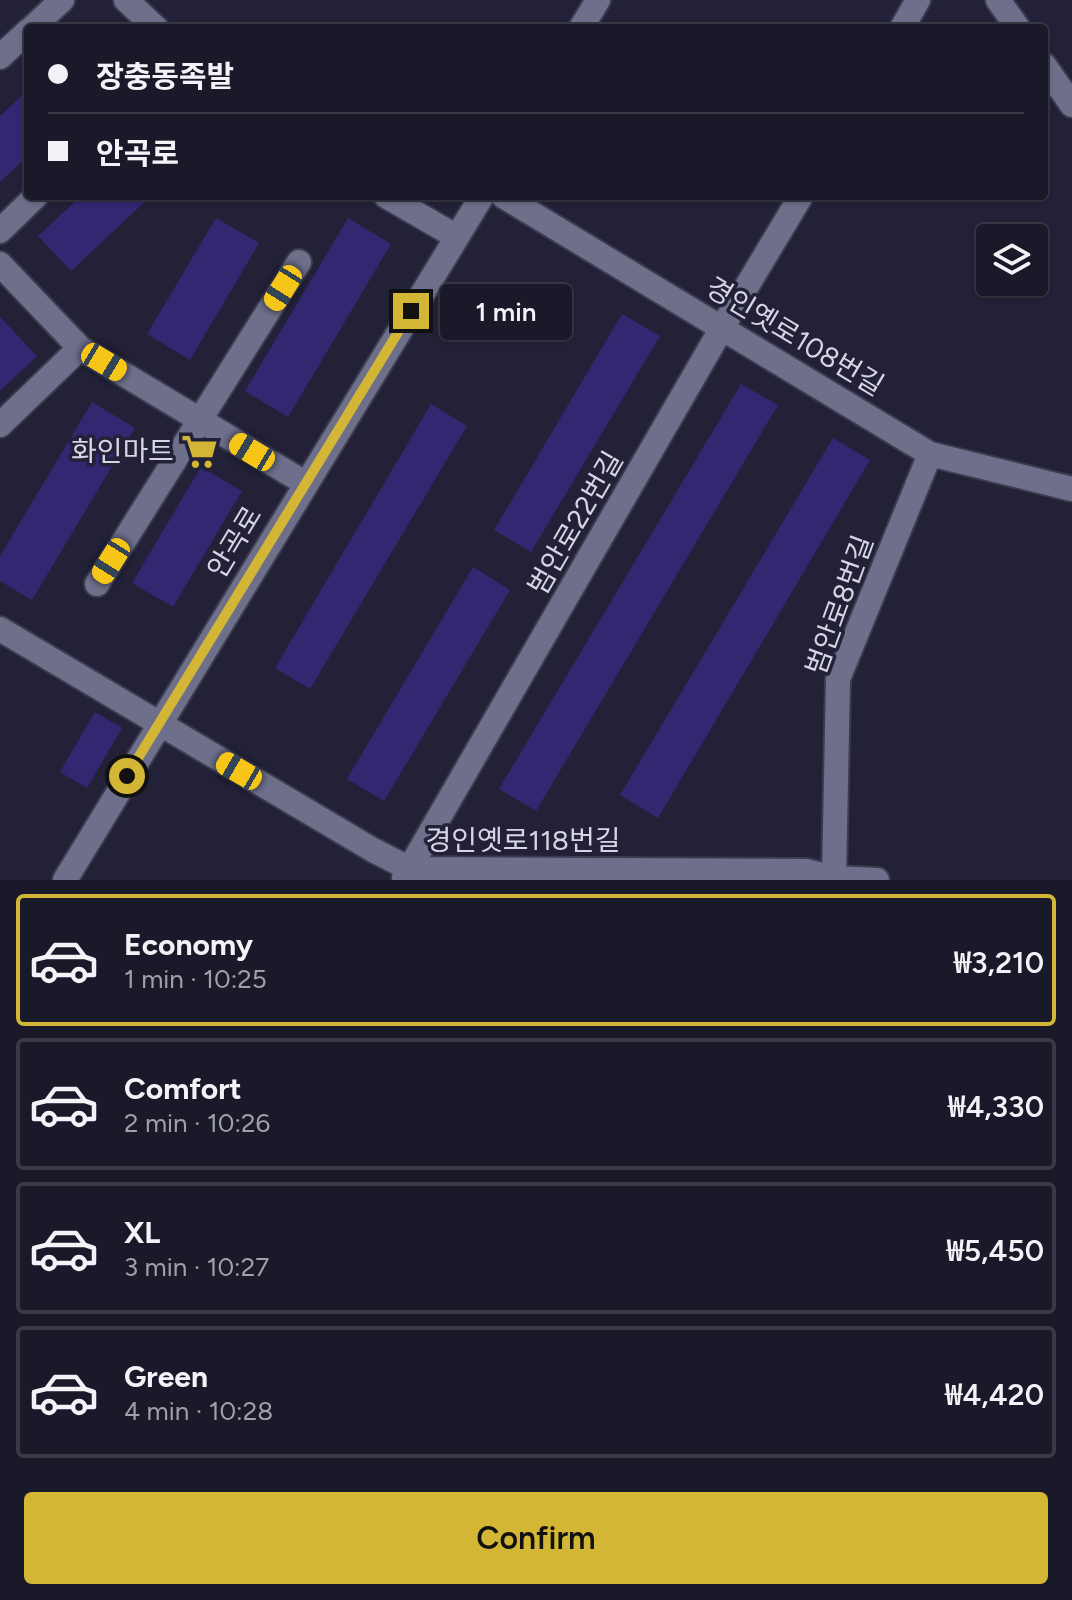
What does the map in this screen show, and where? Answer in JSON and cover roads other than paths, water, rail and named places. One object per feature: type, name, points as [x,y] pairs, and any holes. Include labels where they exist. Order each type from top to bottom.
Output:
[{"type":"street","points":[[36,24],[62,0]]},
{"type":"street","points":[[126,0],[152,24]]},
{"type":"street","points":[[583,24],[598,0]]},
{"type":"street","points":[[904,24],[918,0]]},
{"type":"street","points":[[998,0],[1015,24]]},
{"type":"street","points":[[0,57],[24,35]]},
{"type":"street","points":[[1048,71],[1072,105]]},
{"type":"street","points":[[0,231],[32,200]]},
{"type":"street","points":[[393,200],[457,237]]},
{"type":"street","name":"안곡로","points":[[65,880],[480,200]]},
{"type":"street","name":"경인옛로108번길","points":[[510,200],[723,326],[930,454],[1072,489]]},
{"type":"street","name":"범안로22번길","points":[[407,874],[799,200]]},
{"type":"street","points":[[97,584],[299,262]]},
{"type":"street","points":[[0,264],[80,348],[305,483]]},
{"type":"street","points":[[0,425],[80,348]]},
{"type":"street","name":"범안로8번길","points":[[834,879],[838,679],[930,454]]},
{"type":"street","name":"경인옛로118번길","points":[[0,629],[407,874],[807,871],[834,879],[877,880]]},
{"type":"place","name":"화인마트","points":[[200,451]]}]
